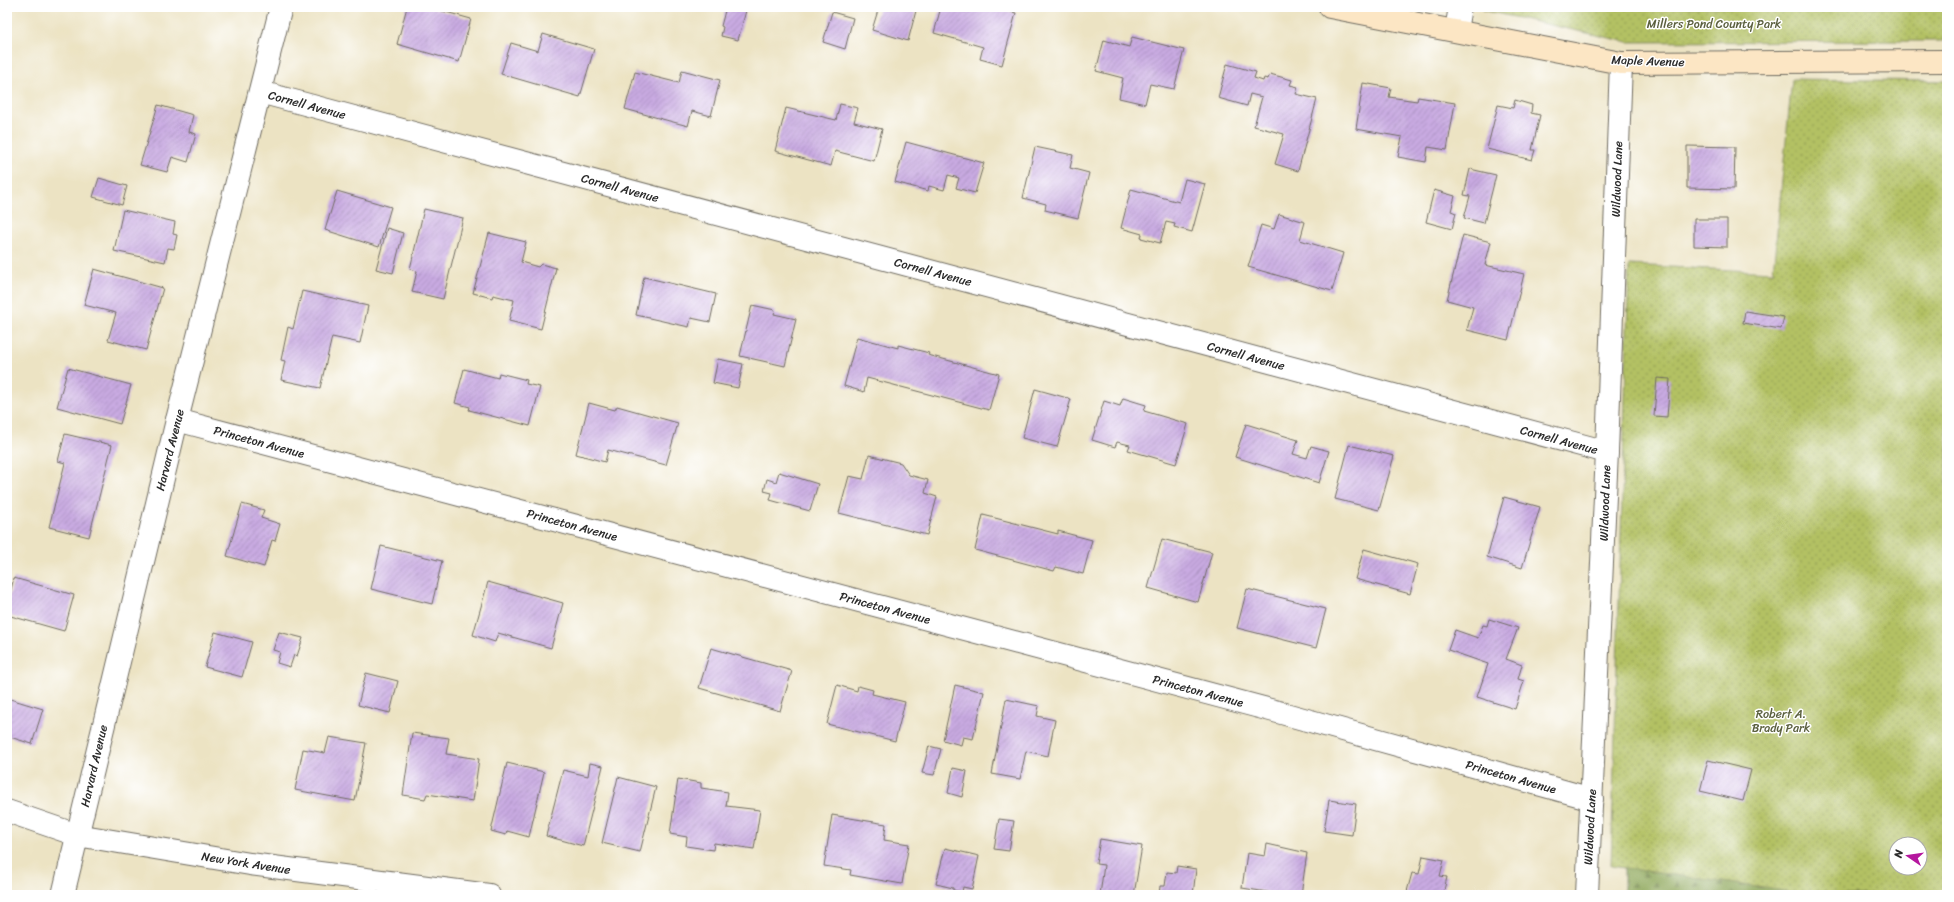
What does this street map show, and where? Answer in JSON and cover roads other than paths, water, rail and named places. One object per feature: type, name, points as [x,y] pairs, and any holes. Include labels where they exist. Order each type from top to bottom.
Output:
[{"type":"main road","name":"Maple Avenue","points":[[1330,7],[1456,30],[1621,63],[1947,61]]},
{"type":"street","name":"Harvard Avenue","points":[[63,895],[177,420],[281,7]]},
{"type":"street","points":[[1456,30],[1460,7]]},
{"type":"street","name":"Wildwood Lane","points":[[1587,895],[1607,452],[1621,63]]},
{"type":"street","name":"Cornell Avenue","points":[[260,92],[1607,452]]},
{"type":"street","name":"Princeton Avenue","points":[[177,420],[1278,712],[1592,799]]},
{"type":"street","name":"New York Avenue","points":[[7,811],[77,836],[413,890],[489,895]]},
{"type":"park label","name":"Millers Pond County Park","points":[[1714,24]]},
{"type":"park label","name":"Robert A. Brady Park","points":[[1781,721]]}]
